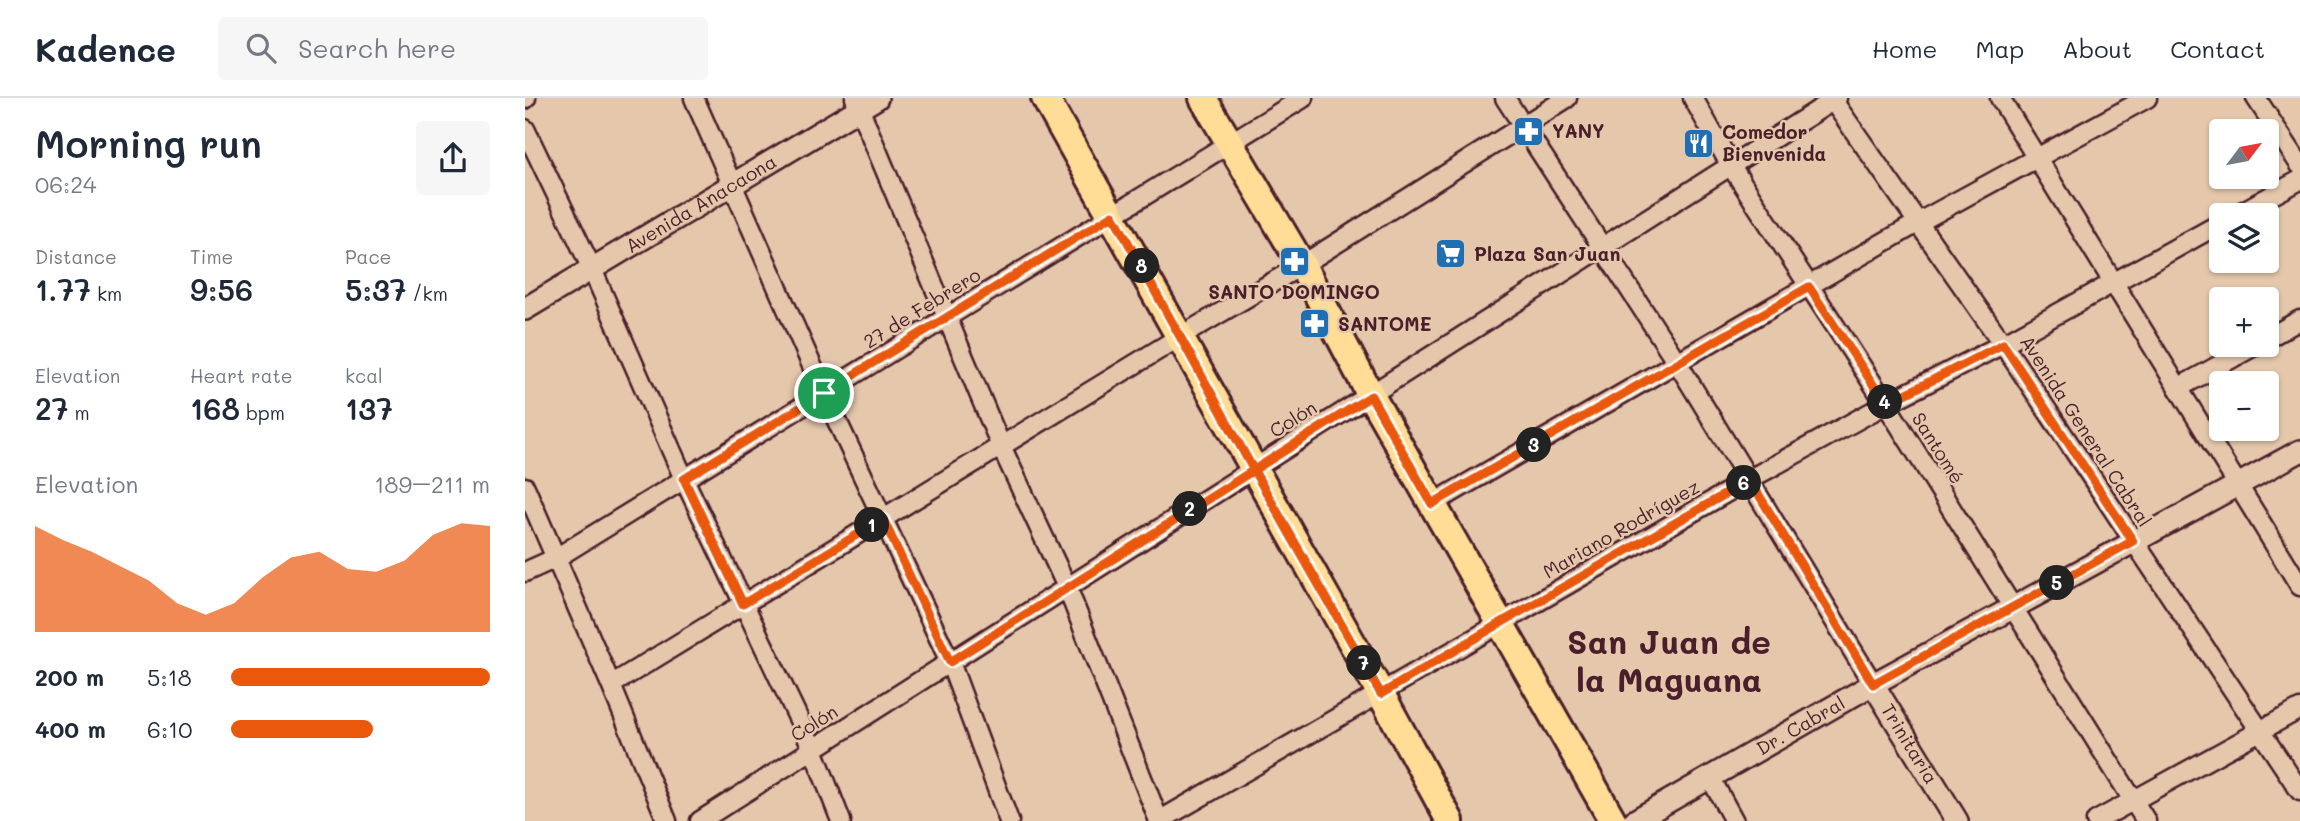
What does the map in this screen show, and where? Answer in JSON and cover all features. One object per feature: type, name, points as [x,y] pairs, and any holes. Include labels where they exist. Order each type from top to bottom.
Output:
[{"type":"main road","points":[[1045,98],[1181,336],[1450,821]]},
{"type":"main road","points":[[1203,98],[1302,265],[1371,396],[1613,821]]},
{"type":"street","points":[[694,98],[824,393],[950,662],[1009,821]]},
{"type":"street","name":"27 de Febrero","points":[[525,572],[555,558],[1303,98]]},
{"type":"street","name":"Trinitaria","points":[[1505,98],[1677,362],[1957,821]]},
{"type":"street","points":[[611,685],[1181,336],[1302,265],[1567,98]]},
{"type":"street","name":"Santomé","points":[[1693,98],[1731,166],[1886,404],[2145,821]]},
{"type":"street","points":[[2000,98],[2236,486],[2298,578]]},
{"type":"street","points":[[1432,504],[1919,222],[2147,98]]},
{"type":"street","points":[[2256,98],[2300,165]]},
{"type":"street","name":"Colón","points":[[700,821],[1834,99]]},
{"type":"street","name":"Avenida General Cabral","points":[[1834,99],[2003,344],[2300,792]]},
{"type":"street","points":[[864,101],[947,317],[1001,446],[1067,587],[1159,821]]},
{"type":"street","name":"Avenida Anacaona","points":[[525,309],[864,101]]},
{"type":"street","points":[[525,129],[592,269],[684,479],[813,749],[841,821]]},
{"type":"street","points":[[2258,203],[2300,180]]},
{"type":"street","name":"Mariano Rodríguez","points":[[1159,821],[1750,480],[2209,229]]},
{"type":"street","points":[[2279,332],[2300,320]]},
{"type":"street","points":[[2178,388],[2234,357]]},
{"type":"street","name":"Dr. Cabral","points":[[1634,821],[1873,684],[2300,451]]},
{"type":"street","points":[[525,487],[667,821]]},
{"type":"street","points":[[2096,821],[2259,729],[2300,709]]},
{"type":"street","points":[[1710,776],[1734,821]]},
{"type":"place","name":"YANY","points":[[1529,131]]},
{"type":"place","name":"Comedor Bienvenida","points":[[1699,143]]},
{"type":"place","name":"Plaza San Juan","points":[[1451,254]]},
{"type":"place","name":"SANTO DOMINGO","points":[[1294,261]]},
{"type":"place","name":"SANTOME","points":[[1315,324]]},
{"type":"district","name":"San Juan de la Maguana","points":[[1669,661]]},
{"type":"route","points":[[824,393],[684,479],[713,542],[743,604],[883,519],[950,662],[1253,469],[1371,396],[1432,504],[1809,287],[1886,404],[2003,344],[2133,541],[1873,684],[1750,480],[1381,694],[1253,469],[1113,215],[824,393]]}]
